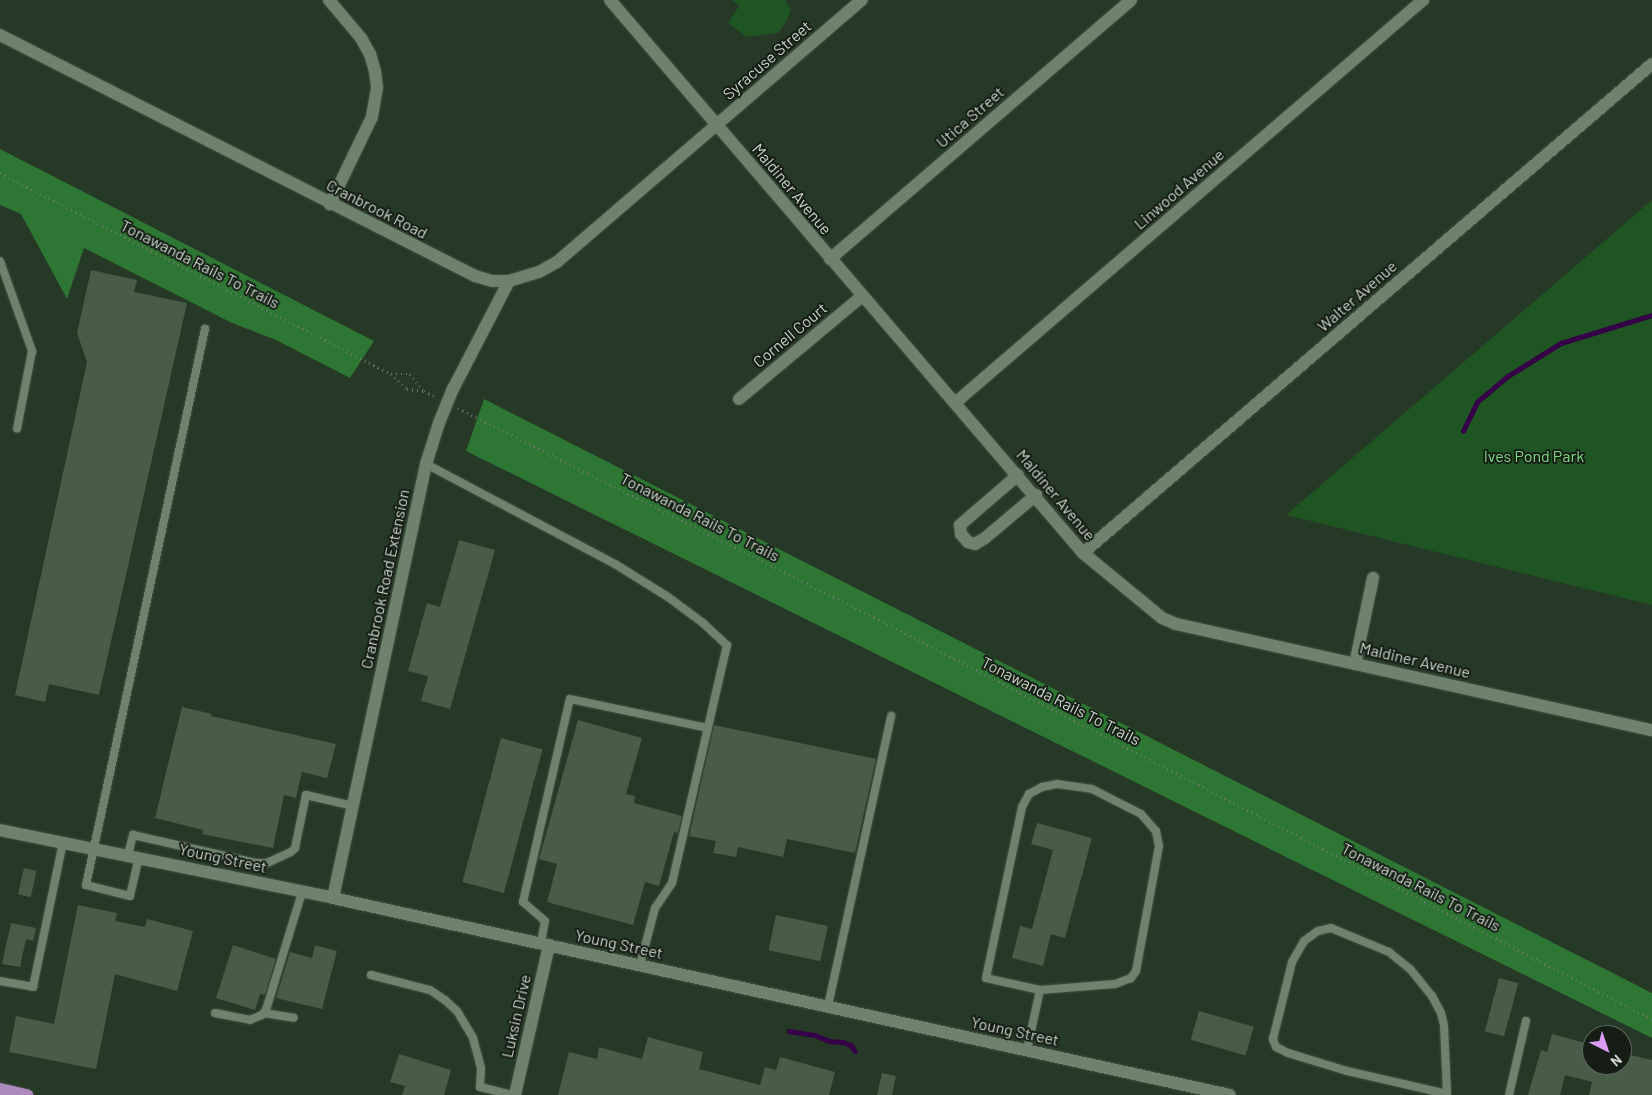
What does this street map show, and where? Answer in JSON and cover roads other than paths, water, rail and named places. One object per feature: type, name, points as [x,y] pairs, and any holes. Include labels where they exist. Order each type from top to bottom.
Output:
[{"type":"main road","points":[[0,1089],[27,1095]]},
{"type":"street","points":[[329,0],[361,38],[370,54],[377,88],[372,117],[330,204]]},
{"type":"street","name":"Maldiner Avenue","points":[[610,0],[830,259],[1036,494],[1083,553],[1162,618],[1176,624],[1652,730]]},
{"type":"street","name":"Syracuse Street","points":[[716,125],[862,0]]},
{"type":"street","name":"Utica Street","points":[[830,259],[1131,0]]},
{"type":"street","name":"Linwood Avenue","points":[[955,403],[1423,0]]},
{"type":"street","name":"Cranbrook Road","points":[[0,36],[330,204],[475,276],[492,281],[509,282],[539,272],[557,262],[716,125]]},
{"type":"street","name":"Walter Avenue","points":[[1083,553],[1652,64]]},
{"type":"street","name":"Cranbrook Road Extension","points":[[333,898],[426,464],[439,423],[453,389],[509,282]]},
{"type":"street","name":"Cornell Court","points":[[740,399],[862,296]]},
{"type":"street","points":[[1018,474],[960,525],[961,534],[968,542],[975,544],[985,538],[1036,494]]},
{"type":"street","points":[[1355,664],[1373,578]]},
{"type":"street","name":"Young Street","points":[[0,830],[333,898],[1230,1095]]},
{"type":"street","name":"Luksin Drive","points":[[514,1095],[545,944]]},
{"type":"lane","points":[[0,261],[32,351],[17,429]]},
{"type":"lane","points":[[205,329],[86,885],[130,896],[134,856],[133,835],[256,863],[267,863],[292,852],[295,848],[306,795],[353,806]]},
{"type":"lane","points":[[426,464],[615,564],[668,597],[703,623],[727,645],[672,883],[655,908],[640,965]]},
{"type":"lane","points":[[545,944],[545,921],[523,902],[570,699],[708,728]]},
{"type":"lane","points":[[828,1006],[891,716]]},
{"type":"lane","points":[[1057,784],[1092,789],[1141,814],[1156,831],[1158,846],[1136,970],[1130,978],[1115,984],[1040,990],[986,978],[1022,807],[1029,794],[1042,787],[1057,784]]},
{"type":"lane","points":[[0,981],[33,987],[63,842]]},
{"type":"lane","points":[[264,1013],[302,892]]},
{"type":"lane","points":[[1331,928],[1389,952],[1411,970],[1432,996],[1444,1025],[1447,1094],[1347,1071],[1288,1053],[1276,1047],[1273,1039],[1292,962],[1304,941],[1318,931],[1331,928]]},
{"type":"lane","points":[[371,974],[430,990],[445,1000],[457,1011],[472,1038],[481,1068],[480,1086],[514,1095]]},
{"type":"lane","points":[[1027,1050],[1040,990]]},
{"type":"lane","points":[[215,1013],[250,1020],[264,1013],[294,1018]]},
{"type":"lane","points":[[1509,1095],[1526,1021]]},
{"type":"waterway","points":[[1463,431],[1477,402],[1508,376],[1561,343],[1652,315]]},
{"type":"waterway","points":[[789,1031],[815,1035],[829,1041],[843,1042],[851,1045],[855,1051]]},
{"type":"park label","name":"Ives Pond Park","points":[[1534,456]]}]
